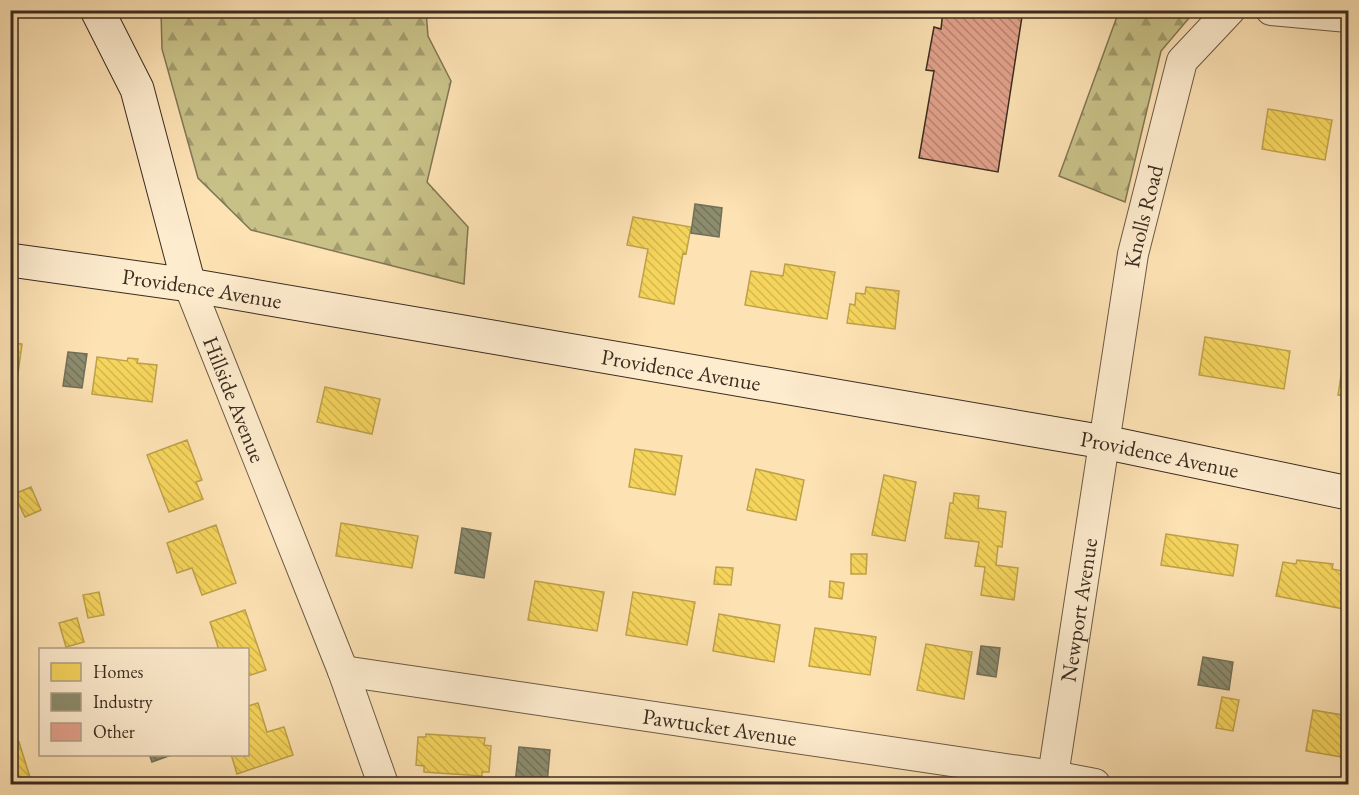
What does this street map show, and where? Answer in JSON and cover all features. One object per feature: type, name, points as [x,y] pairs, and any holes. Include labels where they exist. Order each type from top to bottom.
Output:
[{"type":"street","name":"Hillside Avenue","points":[[97,10],[137,90],[189,285],[344,671],[383,784]]},
{"type":"street","name":"Knolls Road","points":[[1104,442],[1133,254],[1182,61],[1230,10]]},
{"type":"street","points":[[1271,10],[1348,17]]},
{"type":"street","name":"Providence Avenue","points":[[10,260],[189,285],[1104,442],[1348,493]]},
{"type":"street","name":"Newport Avenue","points":[[1053,776],[1104,442]]},
{"type":"street","name":"Pawtucket Avenue","points":[[344,671],[1095,784]]},
{"type":"green space","points":[[161,11],[426,11],[428,36],[451,81],[427,182],[468,227],[464,284],[251,230],[198,178],[162,49]]},
{"type":"green space","points":[[1119,11],[1195,11],[1161,51],[1125,202],[1059,176]]},
{"type":"building: Homes","points":[[1268,109],[1332,120],[1325,160],[1262,149]]},
{"type":"building: Homes","points":[[633,217],[691,227],[686,254],[683,253],[674,304],[639,297],[648,249],[627,245]]},
{"type":"building: Homes","points":[[785,264],[835,272],[827,319],[745,305],[751,271],[783,276]]},
{"type":"building: Homes","points":[[866,287],[899,291],[895,329],[847,323],[850,304],[855,305],[856,293],[865,294]]},
{"type":"building: Homes","points":[[1205,337],[1290,351],[1284,389],[1199,375]]},
{"type":"building: Homes","points":[[10,342],[22,344],[14,402],[10,401]]},
{"type":"building: Homes","points":[[97,357],[127,361],[128,358],[138,359],[137,363],[157,365],[152,402],[92,394]]},
{"type":"building: Homes","points":[[1343,363],[1348,364],[1348,396],[1338,395]]},
{"type":"building: Homes","points":[[325,387],[380,399],[372,434],[317,422]]},
{"type":"building: Homes","points":[[187,440],[202,480],[196,482],[203,499],[169,512],[147,455]]},
{"type":"building: Homes","points":[[635,449],[682,456],[675,495],[629,487]]},
{"type":"building: Homes","points":[[756,469],[804,480],[796,520],[747,510]]},
{"type":"building: Homes","points":[[884,475],[916,482],[905,541],[872,535]]},
{"type":"building: Homes","points":[[31,487],[41,510],[25,517],[14,494]]},
{"type":"building: Homes","points":[[954,493],[979,496],[978,508],[1006,512],[1002,547],[998,546],[996,565],[1018,568],[1014,600],[981,595],[985,567],[975,566],[979,542],[945,538],[950,503],[953,503]]},
{"type":"building: Homes","points":[[341,523],[418,536],[412,568],[336,556]]},
{"type":"building: Homes","points":[[216,525],[236,583],[202,595],[192,568],[177,573],[167,543]]},
{"type":"building: Homes","points":[[1166,534],[1238,545],[1233,576],[1161,565]]},
{"type":"building: Homes","points":[[851,554],[867,554],[866,574],[851,574]]},
{"type":"building: Homes","points":[[1297,560],[1333,564],[1332,569],[1348,572],[1344,609],[1276,596],[1283,562],[1296,564]]},
{"type":"building: Homes","points":[[716,567],[733,568],[731,585],[714,584]]},
{"type":"building: Homes","points":[[535,581],[604,592],[597,631],[528,620]]},
{"type":"building: Homes","points":[[830,581],[844,583],[842,599],[829,597]]},
{"type":"building: Homes","points":[[99,592],[104,615],[88,618],[83,595]]},
{"type":"building: Homes","points":[[633,592],[695,602],[687,645],[626,635]]},
{"type":"building: Homes","points":[[245,610],[266,670],[249,676],[249,648],[218,648],[210,622]]},
{"type":"building: Homes","points":[[719,614],[780,625],[774,662],[713,651]]},
{"type":"building: Homes","points":[[77,618],[84,642],[66,647],[59,623]]},
{"type":"building: Homes","points":[[815,628],[876,637],[870,675],[809,666]]},
{"type":"building: Homes","points":[[926,644],[972,652],[964,699],[917,690]]},
{"type":"building: Homes","points":[[1222,697],[1239,700],[1233,731],[1216,728]]},
{"type":"building: Homes","points":[[258,703],[267,732],[284,727],[293,755],[237,774],[232,756],[249,756],[249,706]]},
{"type":"building: Homes","points":[[1313,710],[1348,716],[1348,758],[1306,751]]},
{"type":"building: Homes","points":[[426,734],[485,738],[484,745],[491,746],[489,772],[482,772],[482,776],[424,772],[424,766],[416,765],[418,737],[426,737]]},
{"type":"building: Homes","points":[[19,742],[32,784],[10,784],[10,744]]},
{"type":"building: Industry","points":[[695,204],[722,208],[719,237],[691,233]]},
{"type":"building: Industry","points":[[68,352],[87,354],[82,388],[63,386]]},
{"type":"building: Industry","points":[[462,528],[491,533],[484,578],[455,573]]},
{"type":"building: Industry","points":[[981,646],[1000,648],[996,677],[977,674]]},
{"type":"building: Industry","points":[[1203,657],[1233,662],[1229,690],[1198,685]]},
{"type":"building: Industry","points":[[519,747],[550,750],[547,784],[515,784]]},
{"type":"building: Industry","points":[[150,756],[168,756],[152,762]]},
{"type":"building: Other","points":[[943,10],[1023,10],[998,172],[919,158],[934,71],[926,70],[934,27],[941,29]]}]
